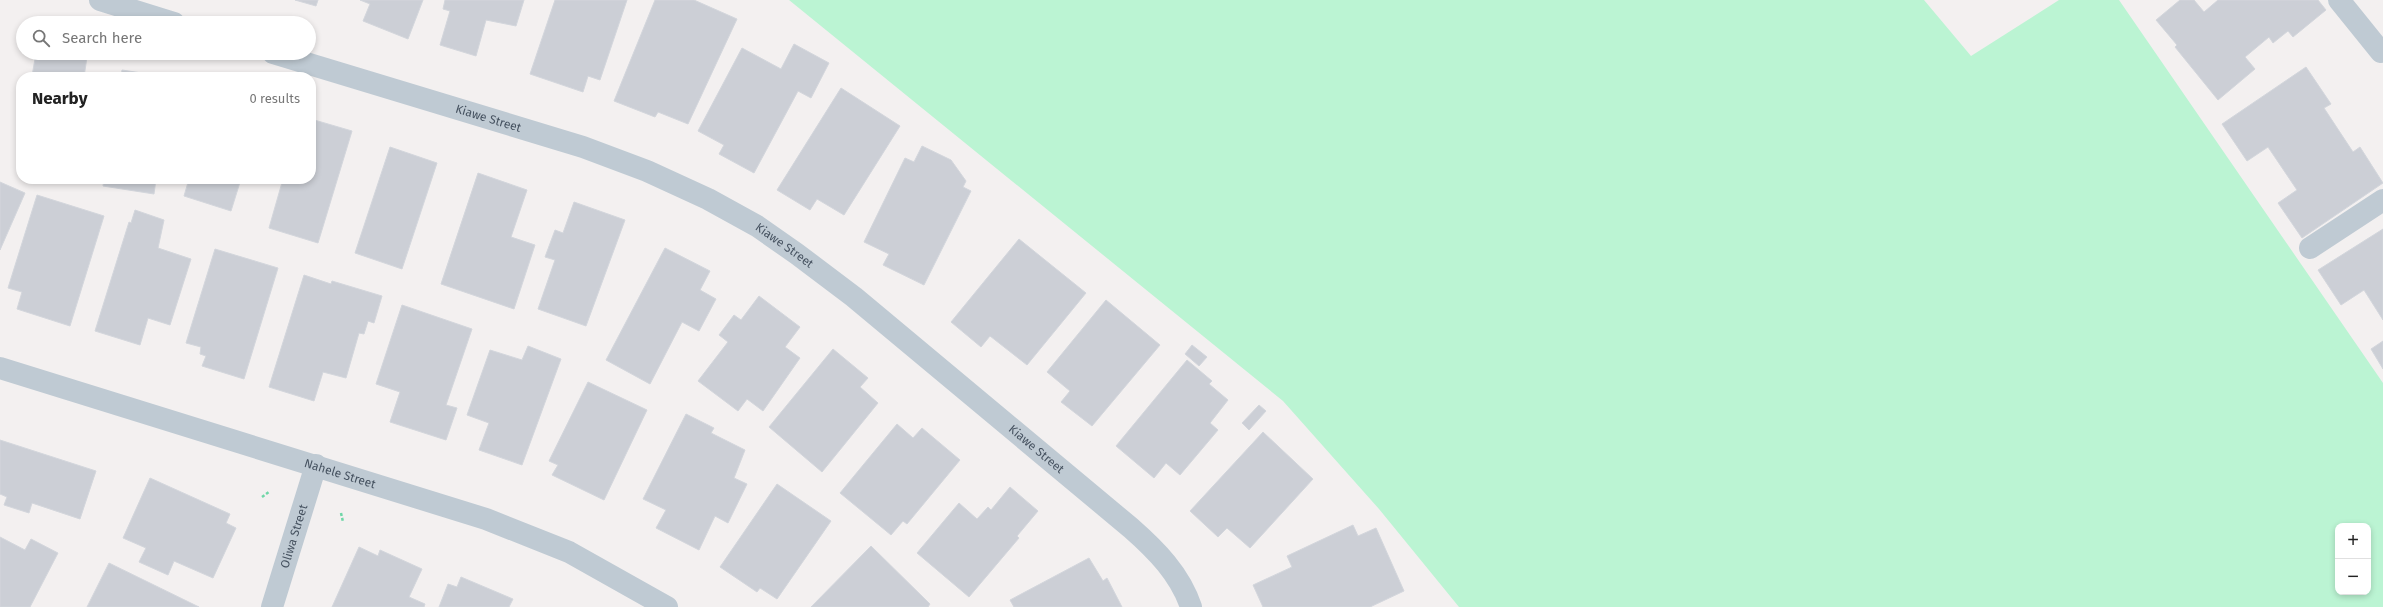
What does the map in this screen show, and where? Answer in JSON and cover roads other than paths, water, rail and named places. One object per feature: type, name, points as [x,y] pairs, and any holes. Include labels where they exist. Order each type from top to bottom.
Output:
[{"type":"street","points":[[100,0],[151,16]]},
{"type":"street","points":[[2339,0],[2382,52]]},
{"type":"street","name":"Kiawe Street","points":[[296,60],[583,147],[647,171],[708,199],[758,226],[798,254],[854,297],[1154,548],[1172,570],[1191,607]]},
{"type":"street","points":[[2310,248],[2383,200]]},
{"type":"street","name":"Nahele Street","points":[[0,368],[447,505],[569,552],[668,607]]},
{"type":"street","name":"Oliwa Street","points":[[272,607],[316,465]]}]
